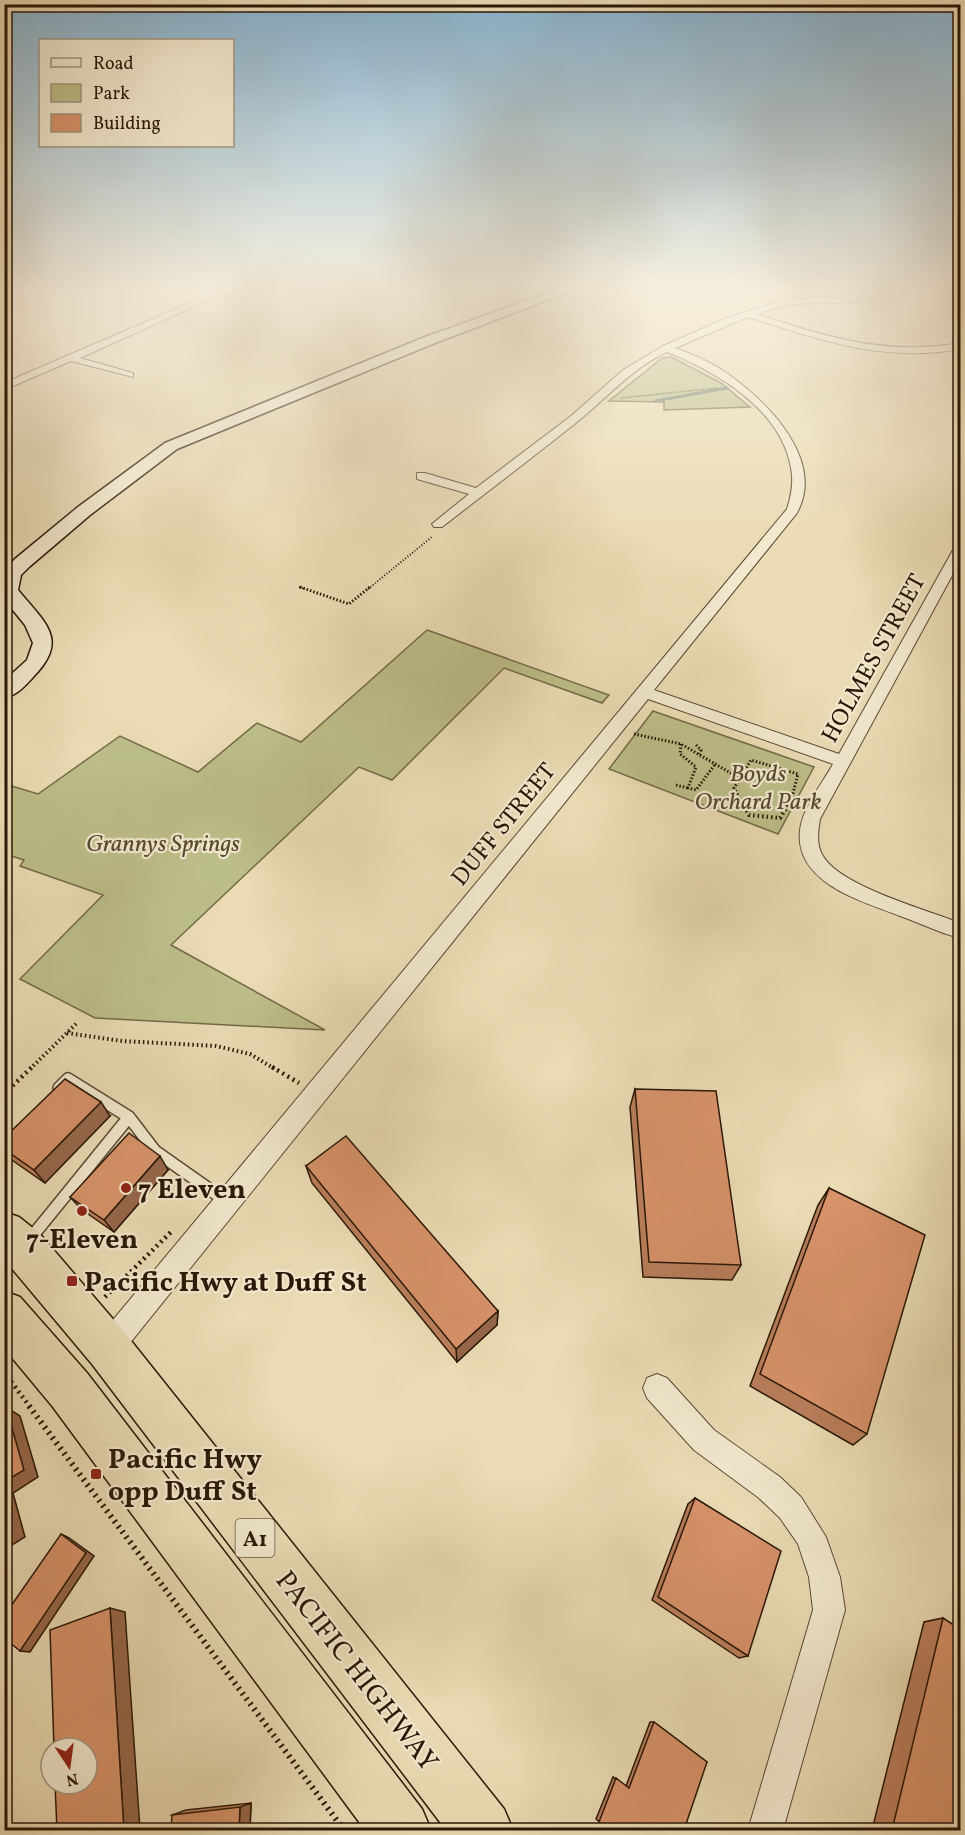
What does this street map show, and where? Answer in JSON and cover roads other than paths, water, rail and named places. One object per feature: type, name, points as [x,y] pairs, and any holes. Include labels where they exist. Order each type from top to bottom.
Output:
[{"type":"highway","name":"PACIFIC HIGHWAY","points":[[14,1240],[108,1348],[483,1830]]},
{"type":"highway","name":"A1","points":[[4,1313],[70,1390],[401,1830]]},
{"type":"main road","points":[[4,692],[32,668],[42,656],[45,644],[42,634],[8,591],[8,577],[22,563],[84,511],[171,446],[347,374]]},
{"type":"street","points":[[4,387],[34,374]]},
{"type":"street","points":[[124,374],[129,375]]},
{"type":"street","points":[[438,524],[575,418],[625,374]]},
{"type":"street","name":"DUFF STREET","points":[[108,1348],[793,510],[798,498],[800,483],[797,465],[786,437],[756,401],[720,374]]},
{"type":"street","points":[[421,476],[479,493]]},
{"type":"street","name":"HOLMES STREET","points":[[960,550],[811,819],[808,843],[822,869],[852,889],[960,931]]},
{"type":"street","points":[[644,692],[844,762]]},
{"type":"street","points":[[657,1388],[702,1439],[734,1465],[778,1494],[800,1519],[816,1548],[826,1576],[829,1610],[766,1830]]},
{"type":"lane","points":[[52,1094],[68,1079],[129,1117],[155,1151],[228,1202]]},
{"type":"lane","points":[[14,1240],[129,1117]]},
{"type":"waterway","points":[[655,401],[727,388]]},
{"type":"place","name":"7 Eleven","points":[[126,1188]]},
{"type":"place","name":"7-Eleven","points":[[82,1211]]},
{"type":"place","name":"Pacific Hwy at Duff St","points":[[72,1281]]},
{"type":"place","name":"Pacific Hwy opp Duff St","points":[[96,1474]]},
{"type":"park label","name":"Boyds Orchard Park","points":[[758,787]]},
{"type":"park label","name":"Grannys Springs","points":[[163,843]]}]
